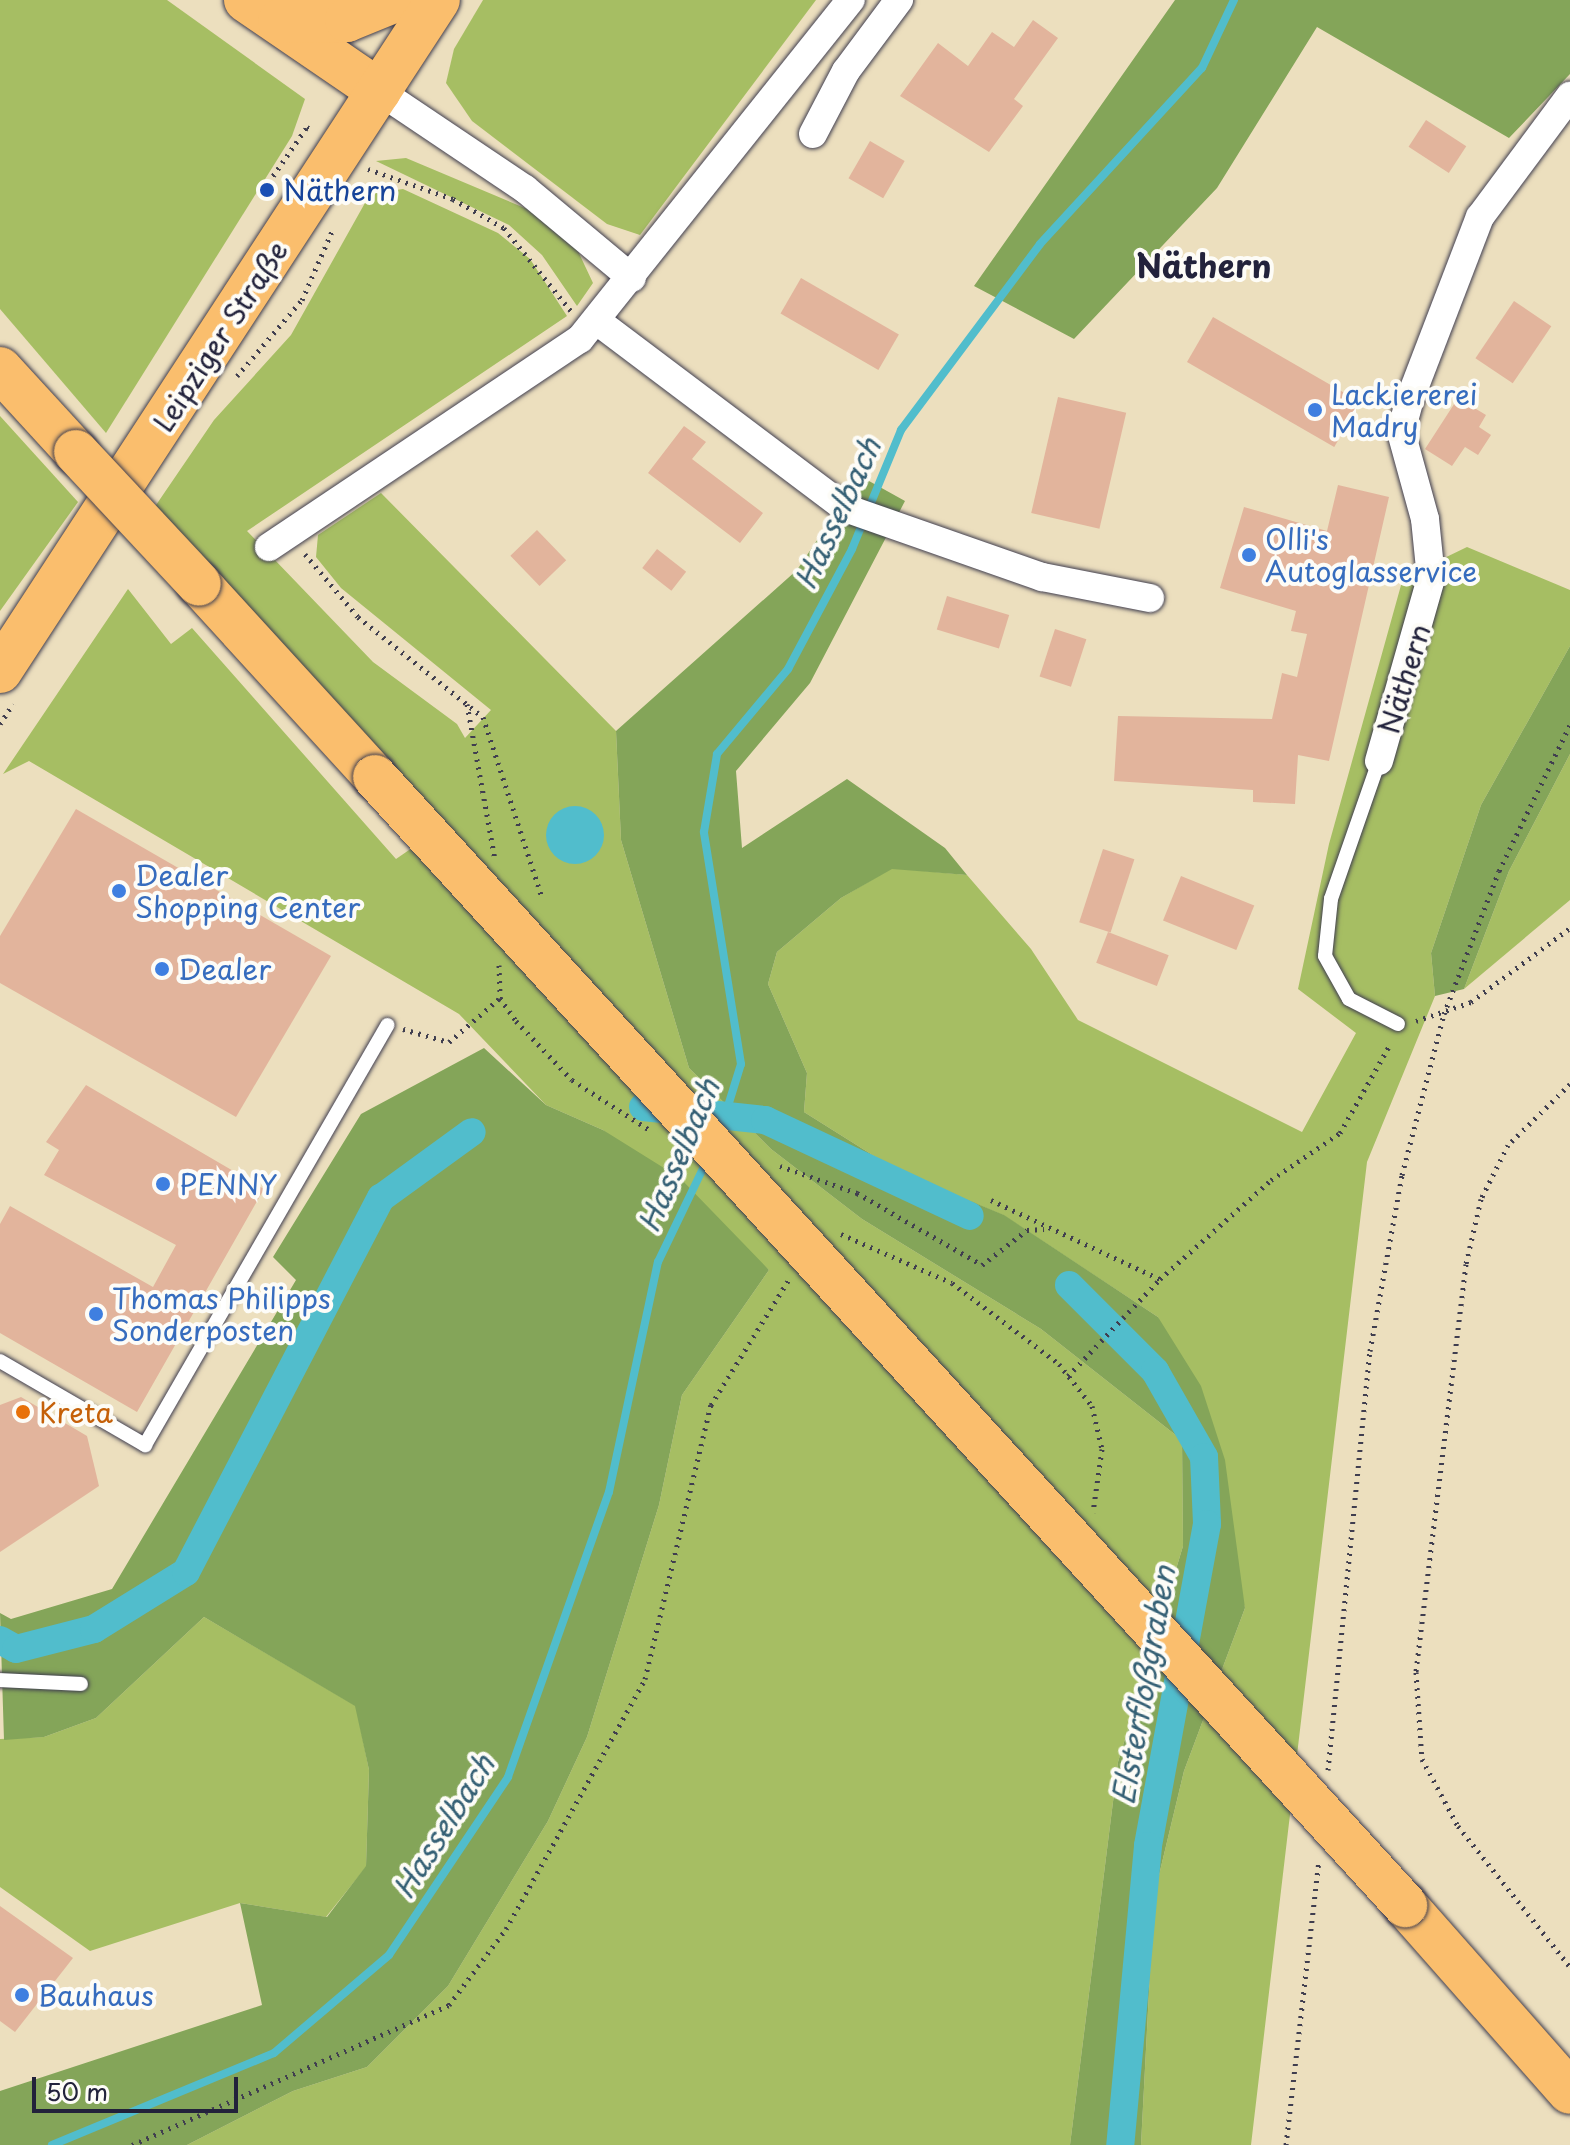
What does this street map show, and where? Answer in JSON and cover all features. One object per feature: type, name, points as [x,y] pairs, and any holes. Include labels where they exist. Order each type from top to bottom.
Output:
[{"type":"main road","points":[[263,11],[347,20],[396,0]]},
{"type":"main road","name":"Leipziger Straße","points":[[0,671],[438,0]]},
{"type":"main road","points":[[263,11],[379,91]]},
{"type":"main road","points":[[0,369],[1405,1905],[1570,2092]]},
{"type":"street","points":[[280,540],[593,325],[851,0]]},
{"type":"street","points":[[813,134],[846,71],[899,0]]},
{"type":"street","points":[[379,91],[525,189],[632,278]]},
{"type":"street","name":"Näthern","points":[[1379,761],[1431,578],[1425,519],[1401,432],[1410,399],[1484,208],[1570,96]]},
{"type":"street","points":[[593,325],[845,508],[883,525],[1042,577],[1150,598]]},
{"type":"lane","name":"Näthern","points":[[1379,761],[1331,899],[1325,956],[1349,999],[1398,1024]]},
{"type":"lane","points":[[0,1361],[145,1445],[387,1025]]},
{"type":"lane","points":[[0,1680],[81,1684]]},
{"type":"path","points":[[341,150],[504,228],[593,325]]},
{"type":"path","points":[[280,540],[358,617],[483,717],[542,898]]},
{"type":"path","points":[[1327,1777],[1370,1351],[1402,1175],[1444,1014],[1499,871],[1570,725]]},
{"type":"path","points":[[1068,1376],[1160,1279],[1271,1180],[1340,1133],[1380,1072],[1398,1024],[1444,1014],[1569,931]]},
{"type":"path","points":[[387,1025],[449,1042],[500,998]]},
{"type":"path","points":[[1570,1084],[1508,1145],[1481,1199],[1466,1264],[1416,1672],[1422,1759],[1458,1826],[1570,1967]]},
{"type":"path","points":[[991,1200],[1160,1279]]},
{"type":"path","points":[[828,1235],[873,1242],[952,1283],[1068,1376],[1092,1406],[1102,1449],[1101,1493],[1091,1519]]},
{"type":"path","points":[[132,2145],[339,2057],[449,2005],[506,1929],[645,1679],[711,1405],[795,1269]]},
{"type":"path","points":[[1286,2145],[1319,1856]]},
{"type":"green space","points":[[0,0],[167,0],[305,99],[292,136],[106,433],[0,309]]},
{"type":"green space","points":[[483,0],[816,0],[640,235],[607,224],[472,121],[446,83],[454,49]]},
{"type":"green space","points":[[1175,0],[1570,0],[1570,74],[1509,138],[1317,27],[1217,188],[1074,339],[974,286]]},
{"type":"green space","points":[[406,158],[527,209],[577,249],[593,283],[577,306],[542,255],[509,225],[376,161]]},
{"type":"green space","points":[[403,189],[498,233],[530,259],[567,316],[247,531],[373,662],[457,724],[465,738],[491,710],[341,588],[316,557],[318,535],[381,493],[616,731],[621,840],[689,1068],[771,1149],[862,1219],[1041,1329],[1182,1440],[1183,1546],[1118,1762],[1070,2145],[187,2145],[293,2091],[367,2067],[448,1986],[548,1821],[587,1737],[659,1505],[682,1395],[769,1270],[603,1130],[546,1105],[459,1014],[29,761],[3,774],[128,589],[171,644],[192,628],[396,859],[444,826],[154,508],[214,420],[291,335],[370,194]]},
{"type":"green space","points":[[0,416],[78,502],[0,611]]},
{"type":"green space","points":[[860,476],[905,501],[810,683],[736,771],[742,848],[847,779],[945,848],[967,875],[892,869],[841,898],[777,952],[768,984],[807,1073],[804,1112],[898,1171],[1004,1215],[1158,1317],[1201,1386],[1225,1460],[1245,1608],[1184,1771],[1154,1896],[1141,2145],[1070,2145],[1118,1762],[1183,1546],[1182,1440],[1041,1329],[862,1219],[771,1149],[689,1068],[621,840],[616,731],[797,570]]},
{"type":"green space","points":[[1467,547],[1570,590],[1570,646],[1481,805],[1431,953],[1435,996],[1367,1162],[1251,2145],[1141,2145],[1154,1896],[1184,1771],[1245,1608],[1158,1317],[1003,1215],[898,1171],[804,1112],[807,1073],[768,984],[777,952],[841,898],[892,868],[967,875],[1031,949],[1078,1020],[1302,1132],[1356,1033],[1298,989],[1329,844],[1403,578]]},
{"type":"green space","points":[[1570,646],[1570,754],[1509,871],[1464,989],[1435,996],[1431,953],[1481,805]]},
{"type":"green space","points":[[1570,754],[1570,900],[1464,989],[1509,871]]},
{"type":"green space","points":[[484,1048],[546,1105],[603,1130],[680,1178],[769,1270],[682,1395],[659,1505],[587,1737],[548,1821],[448,1986],[367,2067],[293,2091],[187,2145],[0,2145],[0,2091],[262,2005],[240,1903],[327,1917],[366,1866],[369,1770],[355,1706],[204,1617],[96,1718],[44,1737],[4,1740],[0,1613],[11,1619],[112,1589],[296,1280],[273,1257],[361,1114]]},
{"type":"green space","points":[[204,1617],[356,1706],[369,1770],[366,1867],[326,1917],[240,1903],[90,1951],[0,1887],[0,1739],[44,1737],[96,1718]]},
{"type":"water","points":[[575,806],[586,808],[595,815],[602,824],[602,846],[595,855],[586,862],[575,864],[564,862],[555,855],[548,846],[546,835],[548,824],[555,815],[564,808]]},
{"type":"building","points":[[1033,20],[1058,38],[1014,99],[1023,106],[989,152],[900,96],[938,43],[968,66],[992,32],[1014,47]]},
{"type":"building","points":[[1426,120],[1466,146],[1449,173],[1409,147]]},
{"type":"building","points":[[870,141],[905,161],[883,198],[848,178]]},
{"type":"building","points":[[801,278],[899,334],[878,370],[780,314]]},
{"type":"building","points":[[1514,301],[1551,326],[1513,383],[1475,358]]},
{"type":"building","points":[[1213,317],[1360,402],[1334,447],[1187,362]]},
{"type":"building","points":[[1058,397],[1126,413],[1099,529],[1031,513]]},
{"type":"building","points":[[1458,398],[1486,415],[1479,427],[1491,435],[1478,455],[1465,447],[1452,466],[1425,449]]},
{"type":"building","points":[[684,426],[706,442],[692,459],[763,513],[740,543],[648,473]]},
{"type":"building","points":[[1338,485],[1389,497],[1329,761],[1298,755],[1295,804],[1253,802],[1253,790],[1114,781],[1118,716],[1272,719],[1282,673],[1297,677],[1307,634],[1291,631],[1296,611],[1220,588],[1244,507],[1327,531]]},
{"type":"building","points":[[537,530],[566,560],[540,586],[510,556]]},
{"type":"building","points":[[657,549],[686,572],[671,591],[642,568]]},
{"type":"building","points":[[947,596],[1009,615],[999,648],[937,629]]},
{"type":"building","points":[[1055,629],[1086,639],[1071,687],[1040,677]]},
{"type":"building","name":"Dealer","points":[[76,809],[331,956],[236,1117],[0,983],[0,936]]},
{"type":"building","points":[[1103,849],[1134,859],[1111,932],[1079,922]]},
{"type":"building","points":[[1181,876],[1254,906],[1236,950],[1163,921]]},
{"type":"building","points":[[1108,932],[1169,955],[1157,986],[1096,963]]},
{"type":"building","points":[[86,1085],[264,1189],[137,1412],[0,1333],[0,1224],[10,1206],[153,1287],[176,1245],[44,1175],[59,1150],[46,1142]]},
{"type":"building","points":[[21,1397],[87,1436],[99,1486],[0,1552],[0,1405]]},
{"type":"building","name":"Bauhaus","points":[[0,1906],[73,1958],[15,2032],[0,2021]]},
{"type":"waterway","name":"Hasselbach","points":[[719,1135],[741,1064],[704,832],[717,754],[788,669],[852,549],[901,430],[1040,244],[1202,68],[1234,0]]},
{"type":"waterway","name":"Elsterfloßgraben","points":[[643,1107],[765,1120],[970,1216]]},
{"type":"waterway","name":"Elsterfloßgraben","points":[[0,1640],[16,1649],[94,1629],[186,1572],[381,1198],[472,1132]]},
{"type":"waterway","name":"Hasselbach","points":[[52,2145],[274,2053],[389,1955],[508,1777],[609,1492],[658,1262],[708,1158]]},
{"type":"waterway","name":"Elsterfloßgraben","points":[[1069,1285],[1155,1371],[1204,1457],[1207,1524],[1148,1846],[1120,2145]]},
{"type":"place","name":"Näthern","points":[[267,190]]},
{"type":"place","name":"Lackiererei Madry","points":[[1315,410]]},
{"type":"place","name":"Olli's Autoglasservice","points":[[1249,555]]},
{"type":"place","name":"Dealer Shopping Center","points":[[119,891]]},
{"type":"place","name":"Dealer","points":[[162,969]]},
{"type":"place","name":"PENNY","points":[[163,1184]]},
{"type":"place","name":"Thomas Philipps Sonderposten","points":[[96,1314]]},
{"type":"place","name":"Kreta","points":[[23,1412]]},
{"type":"place","name":"Bauhaus","points":[[22,1995]]},
{"type":"district","name":"Näthern","points":[[1204,265]]}]
